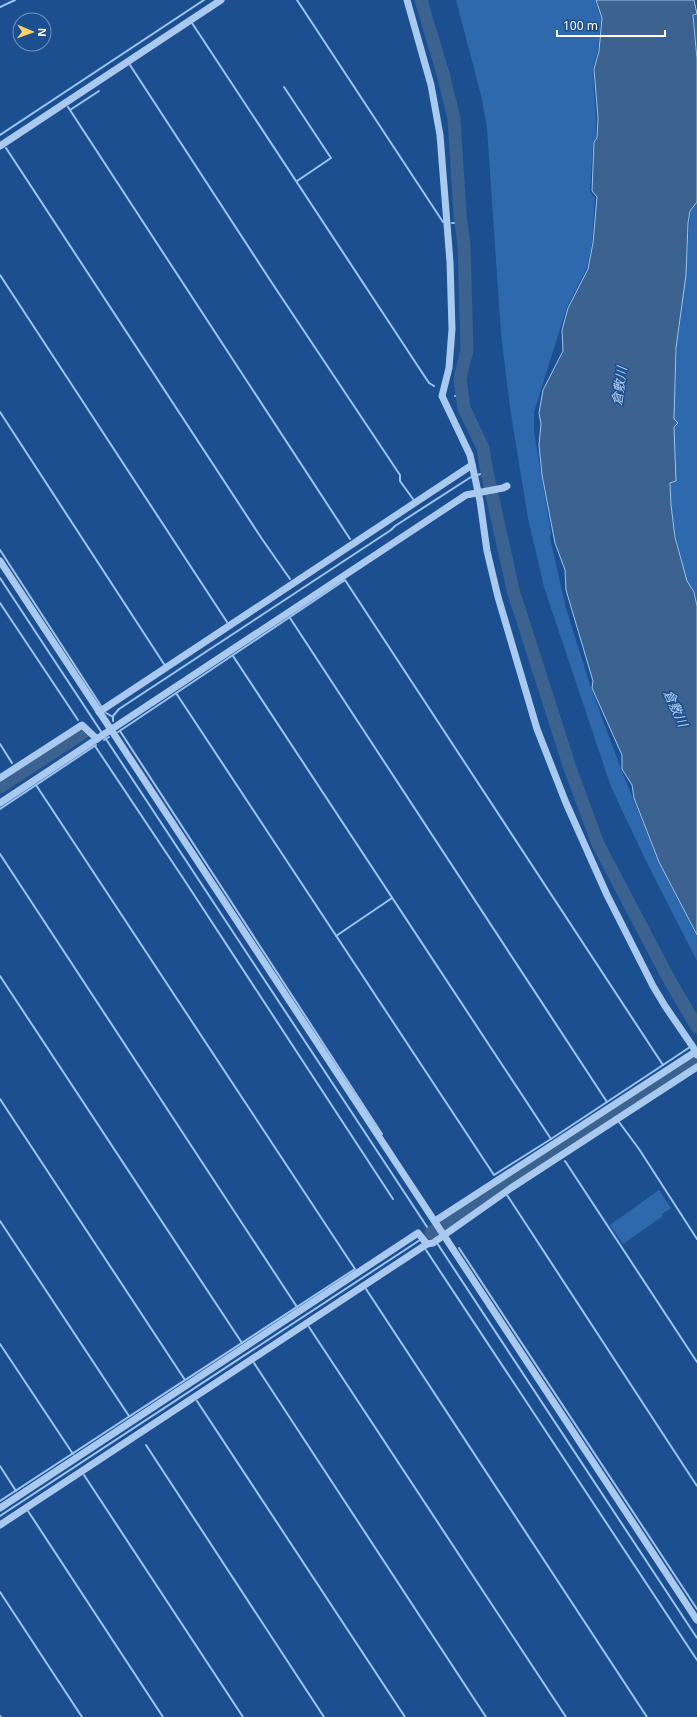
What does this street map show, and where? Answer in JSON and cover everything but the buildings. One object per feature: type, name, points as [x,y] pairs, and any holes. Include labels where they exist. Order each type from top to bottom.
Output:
[{"type":"street","points":[[0,146],[221,0]]},
{"type":"street","points":[[407,0],[431,85],[440,135],[450,262],[452,329],[449,368],[442,396],[470,455],[472,469],[479,492],[487,551],[509,635],[537,729],[566,803],[607,895],[653,986],[694,1050],[435,1222]]},
{"type":"street","points":[[100,712],[472,469]]},
{"type":"street","points":[[0,803],[466,495],[507,486]]},
{"type":"street","points":[[0,561],[100,712],[104,734],[435,1222],[436,1240],[697,1620]]},
{"type":"street","points":[[0,778],[82,725],[104,734]]},
{"type":"street","points":[[0,1525],[436,1240],[518,1184],[697,1067]]},
{"type":"street","points":[[0,1508],[418,1233],[436,1240]]},
{"type":"shaded area","points":[[456,0],[595,0],[601,18],[598,50],[593,69],[596,138],[593,142],[590,192],[595,198],[592,243],[587,268],[567,307],[534,412],[534,432],[551,532],[550,538],[566,608],[591,688],[621,769],[659,863],[697,937],[697,961],[648,865],[611,787],[544,587],[528,518],[510,408],[501,334],[487,128],[481,95]]},
{"type":"shaded area","points":[[697,15],[697,53],[694,16]]},
{"type":"shaded area","points":[[697,203],[697,603],[695,592],[687,581],[676,537],[671,505],[671,483],[676,481],[674,428],[678,423],[674,419],[677,344],[686,275],[691,210]]},
{"type":"shaded area","points":[[659,1190],[671,1208],[662,1214],[663,1216],[623,1244],[610,1225]]},
{"type":"water","name":"倉敷川","points":[[596,0],[694,0],[697,14],[693,15],[697,59],[697,202],[690,211],[688,223],[686,275],[676,348],[674,419],[678,423],[674,427],[676,481],[670,483],[675,537],[687,581],[694,592],[697,606],[697,935],[659,862],[634,798],[632,785],[622,769],[622,755],[592,688],[593,681],[566,590],[565,570],[555,543],[542,475],[539,445],[541,424],[539,413],[543,390],[563,351],[562,330],[568,308],[588,269],[593,243],[597,197],[592,191],[594,142],[597,138],[598,118],[594,69],[599,51],[602,18]]},
{"type":"waterway","points":[[0,7],[15,0]]},
{"type":"waterway","points":[[0,135],[204,0]]},
{"type":"waterway","points":[[297,0],[443,222]]},
{"type":"waterway","points":[[421,0],[444,77],[454,119],[460,214],[464,245],[467,350],[460,379],[464,408],[483,448],[513,590],[570,768],[598,844],[670,981],[697,1027]]},
{"type":"waterway","points":[[192,23],[429,383],[434,386]]},
{"type":"waterway","points":[[130,65],[272,283],[400,475],[400,481],[413,499]]},
{"type":"waterway","points":[[284,87],[331,158],[297,181]]},
{"type":"waterway","points":[[70,110],[99,91]]},
{"type":"waterway","points":[[68,107],[350,539]]},
{"type":"waterway","points":[[6,148],[262,539],[290,579]]},
{"type":"waterway","points":[[452,223],[462,223]]},
{"type":"waterway","points":[[0,275],[227,622]]},
{"type":"waterway","points":[[455,396],[461,396]]},
{"type":"waterway","points":[[0,412],[164,664]]},
{"type":"waterway","points":[[113,721],[113,716],[119,709],[471,477],[487,472]]},
{"type":"waterway","points":[[0,550],[101,706]]},
{"type":"waterway","points":[[0,578],[435,1239]]},
{"type":"waterway","points":[[118,732],[345,580],[663,1065],[690,1047]]},
{"type":"waterway","points":[[0,603],[78,720]]},
{"type":"waterway","points":[[290,618],[607,1102]]},
{"type":"waterway","points":[[233,656],[551,1139],[663,1065]]},
{"type":"waterway","points":[[176,693],[494,1175],[551,1139]]},
{"type":"waterway","points":[[106,713],[113,717]]},
{"type":"waterway","points":[[120,731],[382,1134]]},
{"type":"waterway","points":[[0,787],[84,732]]},
{"type":"waterway","points":[[104,740],[109,737]]},
{"type":"waterway","points":[[0,744],[12,763]]},
{"type":"waterway","points":[[0,809],[96,745]]},
{"type":"waterway","points":[[95,746],[393,1199]]},
{"type":"waterway","points":[[0,1501],[355,1269],[36,785]]},
{"type":"waterway","points":[[0,854],[297,1307]]},
{"type":"waterway","points":[[336,936],[392,898]]},
{"type":"waterway","points":[[0,976],[242,1343]]},
{"type":"waterway","points":[[442,1225],[695,1059]]},
{"type":"waterway","points":[[0,1099],[185,1380]]},
{"type":"waterway","points":[[614,1112],[614,1118]]},
{"type":"waterway","points":[[619,1122],[639,1149],[697,1239]]},
{"type":"waterway","points":[[565,1161],[697,1362]]},
{"type":"waterway","points":[[507,1195],[697,1486]]},
{"type":"waterway","points":[[0,1221],[129,1416]]},
{"type":"waterway","points":[[0,1516],[420,1240]]},
{"type":"waterway","points":[[437,1243],[697,1638]]},
{"type":"waterway","points":[[459,1248],[697,1609]]},
{"type":"waterway","points":[[426,1250],[697,1660]]},
{"type":"waterway","points":[[366,1289],[647,1717]]},
{"type":"waterway","points":[[309,1327],[566,1717]]},
{"type":"waterway","points":[[0,1344],[73,1454]]},
{"type":"waterway","points":[[254,1363],[486,1717]]},
{"type":"waterway","points":[[197,1401],[405,1717]]},
{"type":"waterway","points":[[146,1445],[324,1717]]},
{"type":"waterway","points":[[0,1466],[16,1491]]},
{"type":"waterway","points":[[84,1475],[243,1717]]},
{"type":"waterway","points":[[28,1511],[163,1717]]},
{"type":"waterway","points":[[0,1592],[82,1717]]}]
